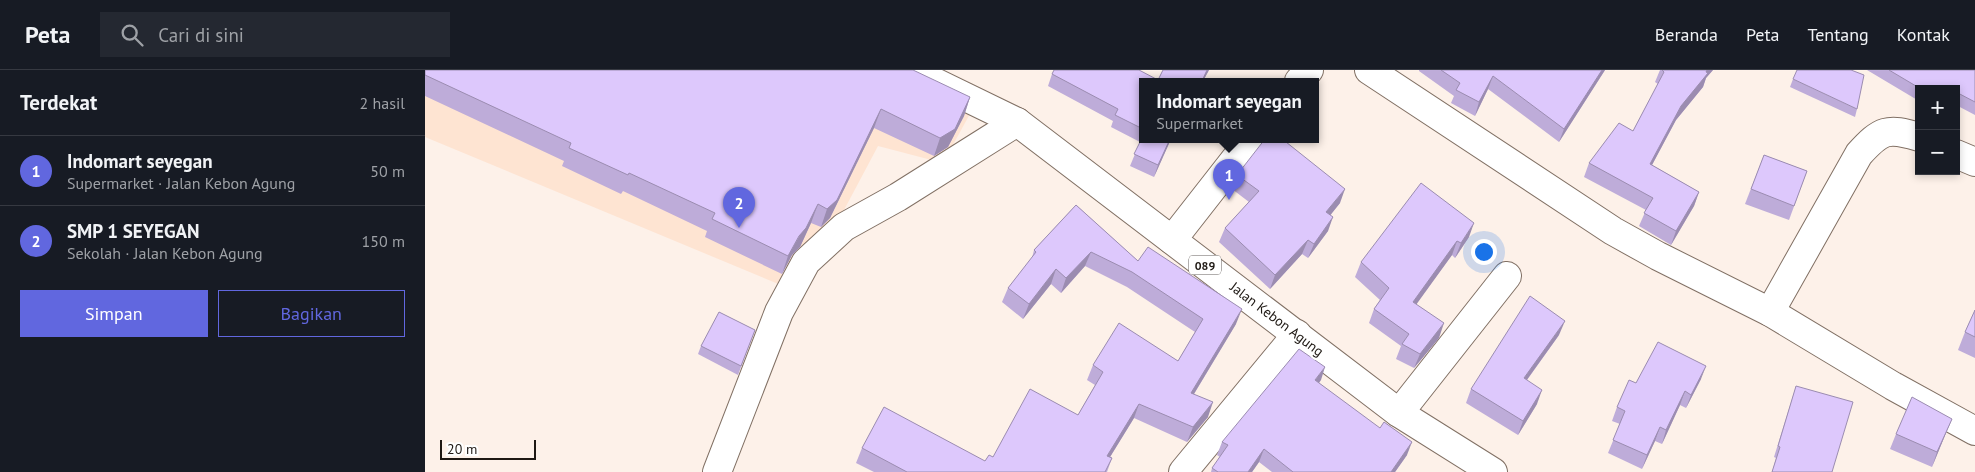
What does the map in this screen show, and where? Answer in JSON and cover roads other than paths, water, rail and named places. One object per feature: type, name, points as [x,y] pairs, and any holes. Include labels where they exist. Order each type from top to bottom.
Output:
[{"type":"street","name":"Jalan Kebon Agung","points":[[910,70],[1017,122],[1399,413],[1493,472]]},
{"type":"street","points":[[1369,70],[1613,231],[1770,312],[1893,386],[1975,431]]},
{"type":"street","points":[[717,472],[779,312],[806,262],[844,227],[898,197],[1017,122]]},
{"type":"street","points":[[1770,312],[1859,154],[1876,135],[1898,130],[1915,136]]},
{"type":"street","points":[[1173,240],[1248,143]]},
{"type":"street","points":[[1960,156],[1975,162]]},
{"type":"street","points":[[1399,413],[1507,276]]},
{"type":"street","points":[[1183,472],[1297,334]]},
{"type":"place","name":"Indomart seyegan","points":[[1229,200]]},
{"type":"place","name":"SMP 1 SEYEGAN","points":[[739,228]]}]
